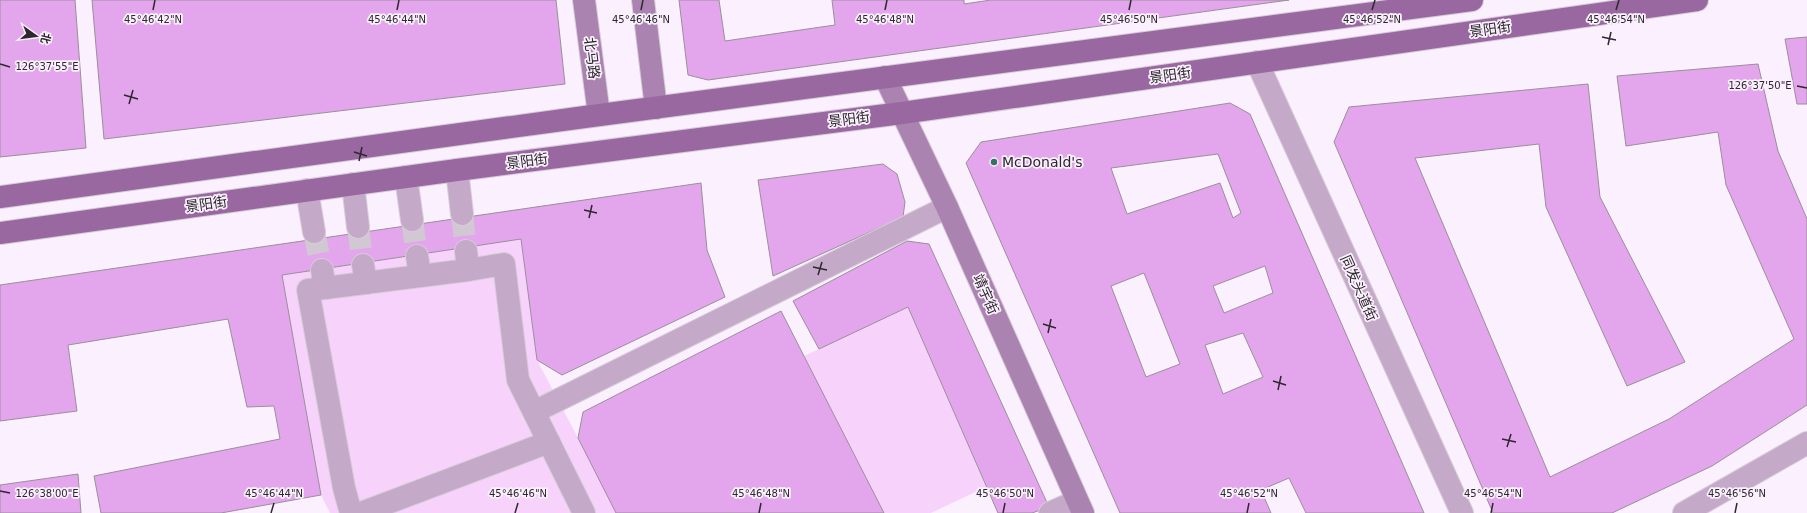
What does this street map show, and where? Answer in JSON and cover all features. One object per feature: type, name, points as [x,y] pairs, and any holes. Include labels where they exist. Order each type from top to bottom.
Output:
[{"type":"main road","name":"北马路","points":[[584,0],[599,115]]},
{"type":"main road","points":[[643,0],[656,108]]},
{"type":"main road","points":[[0,197],[599,115],[1472,0]]},
{"type":"main road","name":"景阳街","points":[[0,233],[307,190],[902,112],[1697,0]]},
{"type":"main road","name":"靖宇街","points":[[885,77],[947,207],[1080,507]]},
{"type":"street","name":"同发头道街","points":[[1257,62],[1462,513]]},
{"type":"street","points":[[457,170],[462,214]]},
{"type":"street","points":[[406,177],[412,220]]},
{"type":"street","points":[[353,184],[358,226]]},
{"type":"street","points":[[307,190],[314,232]]},
{"type":"street","points":[[534,412],[947,207]]},
{"type":"street","points":[[351,513],[344,488],[308,290],[323,279],[467,260],[504,264],[518,380],[584,513]]},
{"type":"street","points":[[361,513],[549,442]]},
{"type":"street","points":[[1684,513],[1807,443]]},
{"type":"street","points":[[1050,513],[1080,507]]},
{"type":"shaded area","points":[[521,239],[537,360],[616,513],[330,513],[321,495],[282,275]]},
{"type":"shaded area","points":[[908,307],[986,487],[931,513],[884,513],[804,356]]},
{"type":"building","points":[[0,0],[75,0],[86,148],[0,157]]},
{"type":"building","points":[[92,0],[556,0],[565,84],[104,139]]},
{"type":"building","points":[[679,0],[719,0],[725,41],[835,25],[832,0],[964,0],[964,4],[991,0],[1289,0],[708,80],[688,75]]},
{"type":"building","points":[[1807,37],[1807,104],[1797,104],[1785,39]]},
{"type":"building","points":[[1758,64],[1778,151],[1807,219],[1807,405],[1712,466],[1612,513],[1493,513],[1334,142],[1349,107],[1588,84],[1600,197],[1685,362],[1627,386],[1546,207],[1539,144],[1415,158],[1550,477],[1669,419],[1794,339],[1726,185],[1718,132],[1626,146],[1617,76]]},
{"type":"building","points":[[1230,103],[1250,114],[1424,513],[1306,513],[1289,478],[1261,490],[1271,513],[1120,513],[966,163],[981,142]],"holes":[[[1218,154],[1241,213],[1233,218],[1220,183],[1127,214],[1111,168]],[[1265,266],[1273,293],[1224,313],[1213,286]],[[1144,273],[1180,364],[1146,377],[1111,286]],[[1243,333],[1263,377],[1223,394],[1205,345]]]},
{"type":"building","points":[[883,164],[897,174],[905,202],[903,217],[773,276],[758,180]]},
{"type":"building","points":[[701,183],[707,250],[725,297],[562,375],[537,360],[521,239],[282,275],[321,495],[221,513],[101,513],[94,476],[280,439],[274,406],[247,407],[228,319],[68,345],[77,411],[0,421],[0,285]]},
{"type":"building","points":[[907,241],[929,244],[1049,507],[1032,513],[998,513],[908,307],[819,349],[793,301]]},
{"type":"building","points":[[781,311],[884,513],[616,513],[578,438],[583,412]]},
{"type":"building","points":[[78,474],[81,513],[0,513],[0,485]]},
{"type":"tunnel","points":[[462,214],[466,251]]},
{"type":"tunnel","points":[[412,220],[417,256]]},
{"type":"tunnel","points":[[358,227],[363,265]]},
{"type":"tunnel","points":[[314,232],[322,270]]},
{"type":"place","name":"McDonald's","points":[[994,162]]}]
